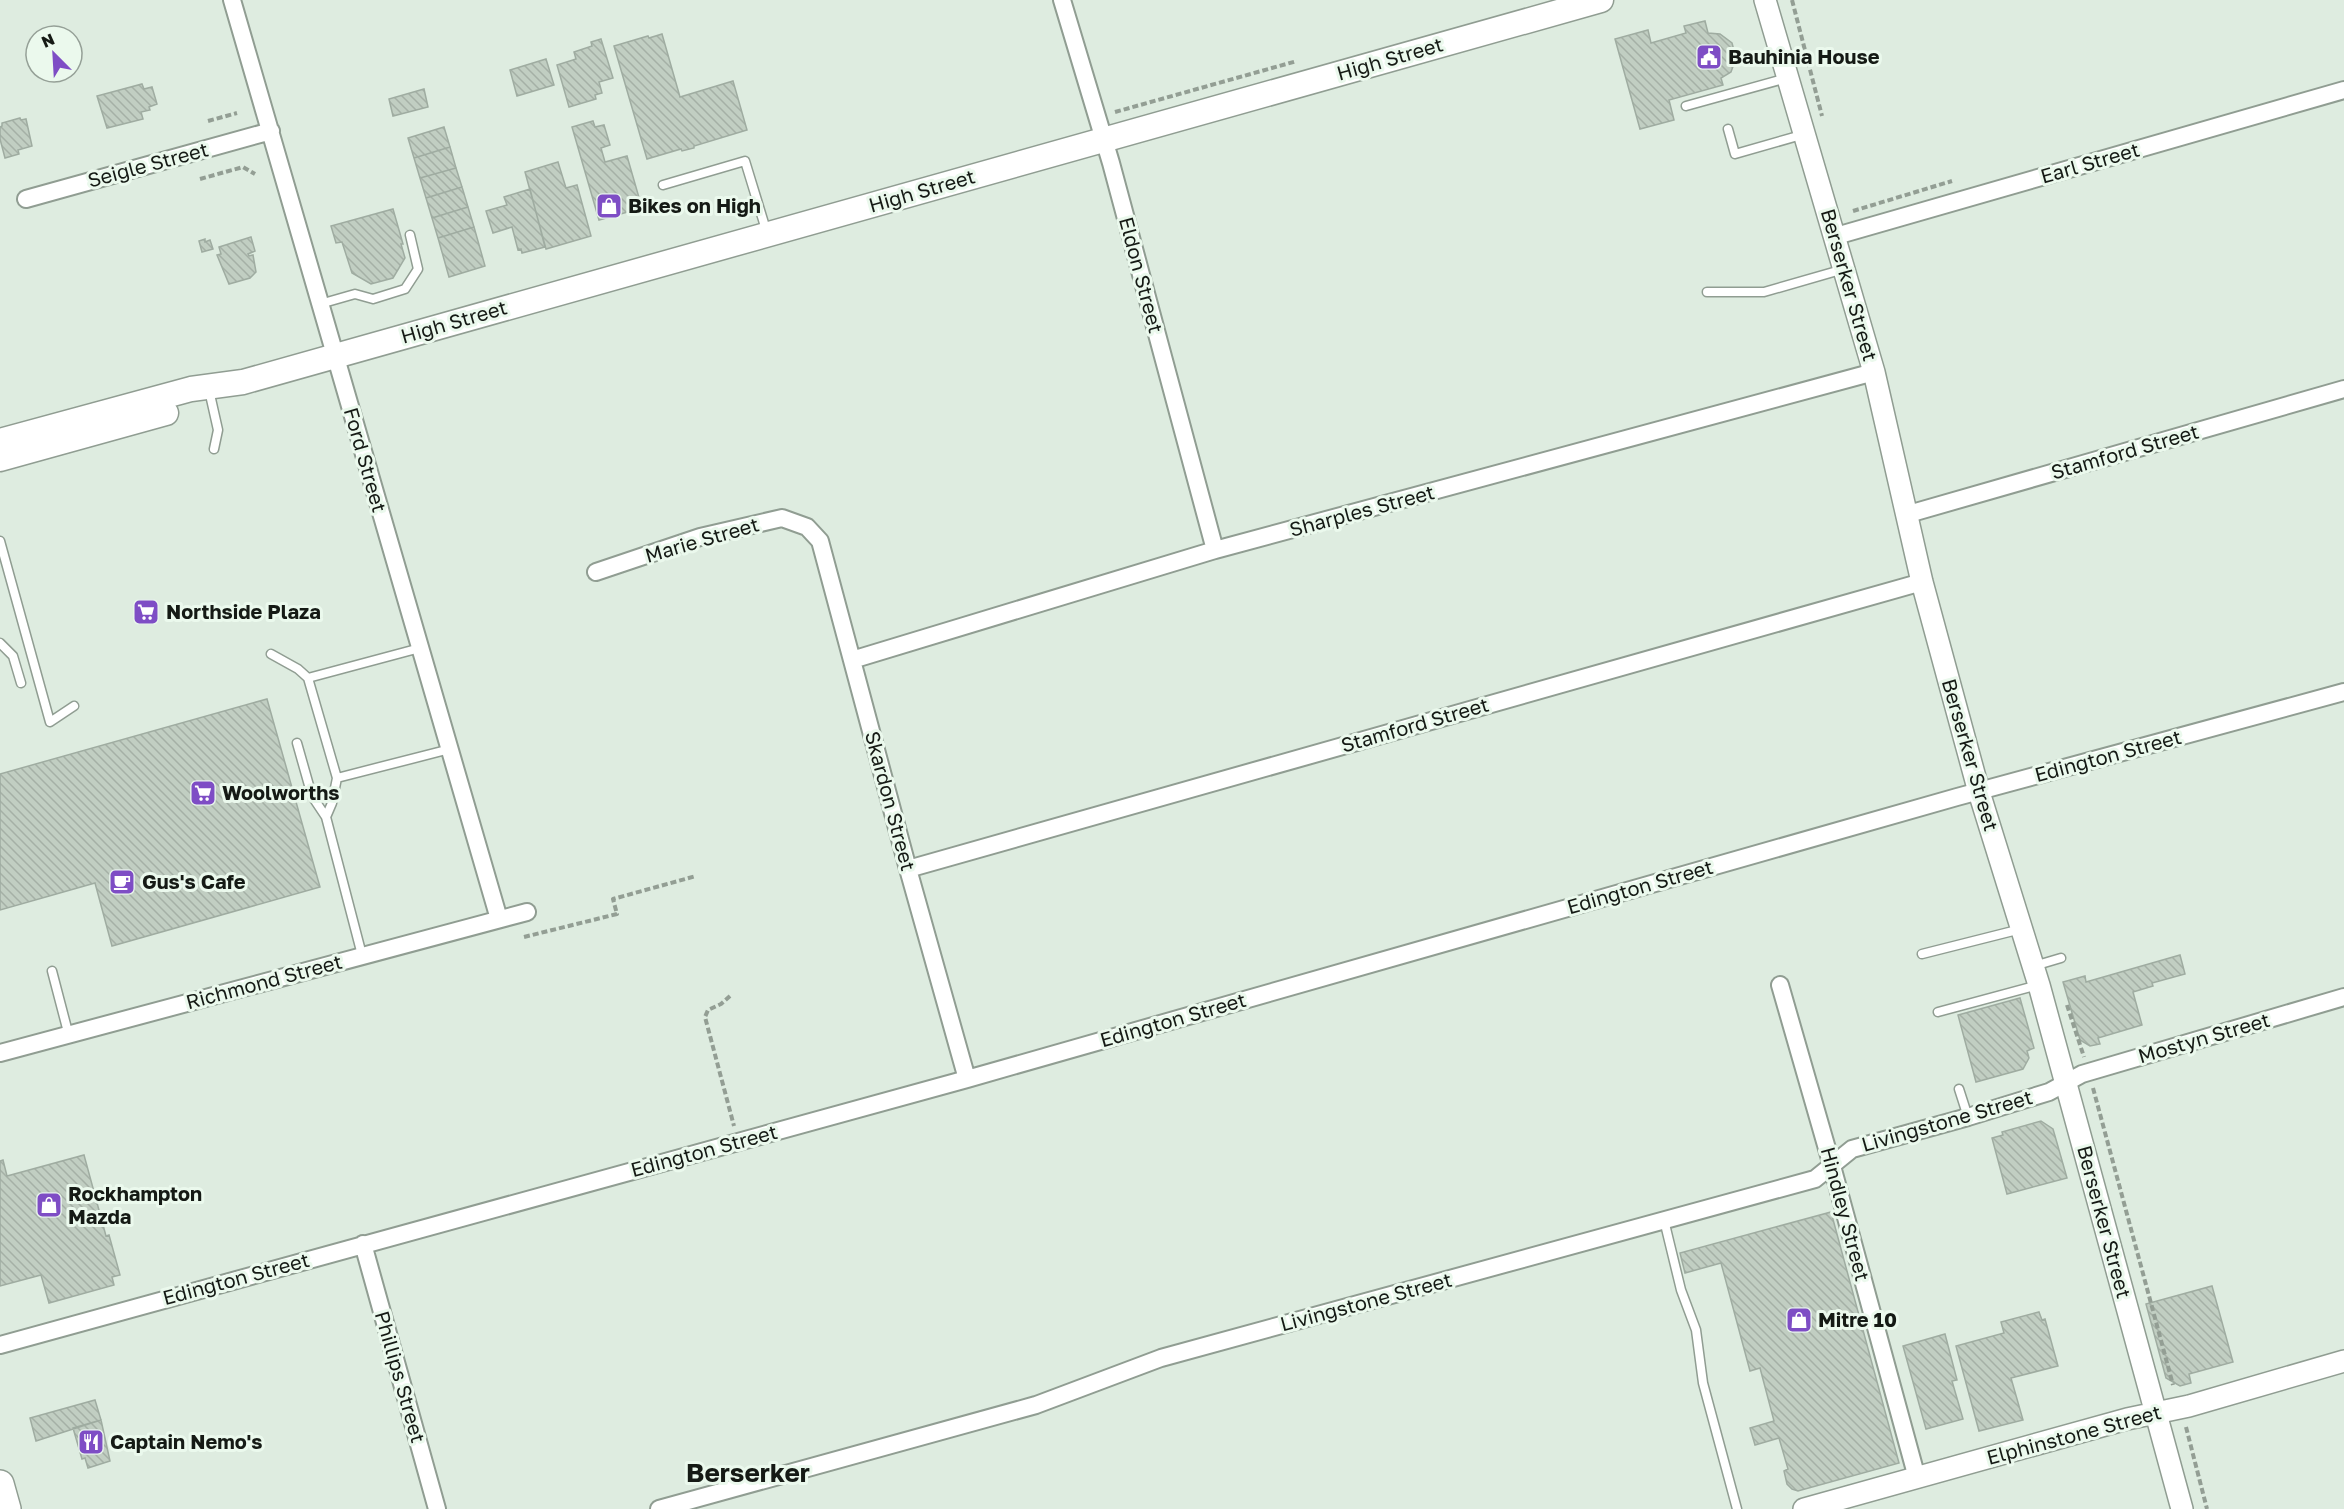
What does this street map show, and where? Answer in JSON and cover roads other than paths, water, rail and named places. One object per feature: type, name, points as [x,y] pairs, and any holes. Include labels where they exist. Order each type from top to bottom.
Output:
[{"type":"main road","name":"High Street","points":[[0,459],[193,406],[210,392],[335,355],[1590,1]]},
{"type":"main road","name":"High Street","points":[[0,441],[191,389],[210,392]]},
{"type":"main road","points":[[0,1484],[7,1509]]},
{"type":"street","name":"Ford Street","points":[[232,0],[499,919]]},
{"type":"street","name":"Eldon Street","points":[[1062,0],[1104,139],[1215,550]]},
{"type":"street","name":"Berserker Street","points":[[1765,0],[1874,372],[1922,582],[1979,792],[2036,975],[2182,1509]]},
{"type":"street","name":"Earl Street","points":[[1836,236],[2344,90]]},
{"type":"street","name":"Seigle Street","points":[[26,199],[271,131]]},
{"type":"street","name":"Sharples Street","points":[[852,660],[1215,550],[1874,372]]},
{"type":"street","name":"Stamford Street","points":[[1905,515],[2344,389]]},
{"type":"street","name":"Marie Street","points":[[597,572],[700,537],[782,518],[807,527]]},
{"type":"street","name":"Skardon Street","points":[[807,527],[820,541],[967,1079]]},
{"type":"street","name":"Stamford Street","points":[[908,869],[1922,582]]},
{"type":"street","name":"Edington Street","points":[[0,1345],[967,1079],[1979,792],[2344,692]]},
{"type":"street","name":"Richmond Street","points":[[0,1053],[527,912]]},
{"type":"street","name":"Hindley Street","points":[[1780,986],[1832,1166],[1917,1478]]},
{"type":"street","name":"Mostyn Street","points":[[2066,1083],[2082,1074],[2344,997]]},
{"type":"street","name":"Livingstone Street","points":[[659,1509],[1036,1405],[1161,1358],[1815,1179],[1852,1149],[1968,1117],[2049,1092],[2066,1083]]},
{"type":"street","name":"Phillips Street","points":[[363,1244],[437,1509]]},
{"type":"street","name":"Elphinstone Street","points":[[1804,1509],[2127,1419],[2189,1406],[2344,1361]]},
{"type":"lane","points":[[1686,106],[1788,78]]},
{"type":"lane","points":[[1728,129],[1735,154],[1805,134]]},
{"type":"lane","points":[[663,185],[745,161],[767,234]]},
{"type":"lane","points":[[321,304],[355,294],[373,298],[405,289],[418,269],[410,235]]},
{"type":"lane","points":[[1707,292],[1764,292],[1845,268]]},
{"type":"lane","points":[[210,392],[218,430],[214,449]]},
{"type":"lane","points":[[0,541],[4,570],[50,722],[74,706]]},
{"type":"lane","points":[[0,643],[13,656],[21,683],[35,668]]},
{"type":"lane","points":[[308,678],[420,648]]},
{"type":"lane","points":[[271,654],[298,669],[308,678],[337,778],[332,803],[326,817]]},
{"type":"lane","points":[[297,743],[312,796],[326,817],[362,955]]},
{"type":"lane","points":[[337,778],[450,749]]},
{"type":"lane","points":[[1923,954],[2022,929]]},
{"type":"lane","points":[[1938,1012],[2036,975],[2061,958]]},
{"type":"lane","points":[[52,971],[69,1036]]},
{"type":"lane","points":[[1959,1089],[1968,1117]]},
{"type":"lane","points":[[1664,1220],[1681,1290],[1696,1330],[1703,1383],[1737,1509]]},
{"type":"place","name":"Bauhinia House","points":[[1709,57]]},
{"type":"place","name":"Bikes on High","points":[[609,206]]},
{"type":"place","name":"Northside Plaza","points":[[146,612]]},
{"type":"place","name":"Woolworths","points":[[203,793]]},
{"type":"place","name":"Gus's Cafe","points":[[122,882]]},
{"type":"place","name":"Rockhampton Mazda","points":[[49,1205]]},
{"type":"place","name":"Mitre 10","points":[[1799,1320]]},
{"type":"place","name":"Captain Nemo's","points":[[91,1442]]},
{"type":"district","name":"Berserker","points":[[748,1473]]}]
